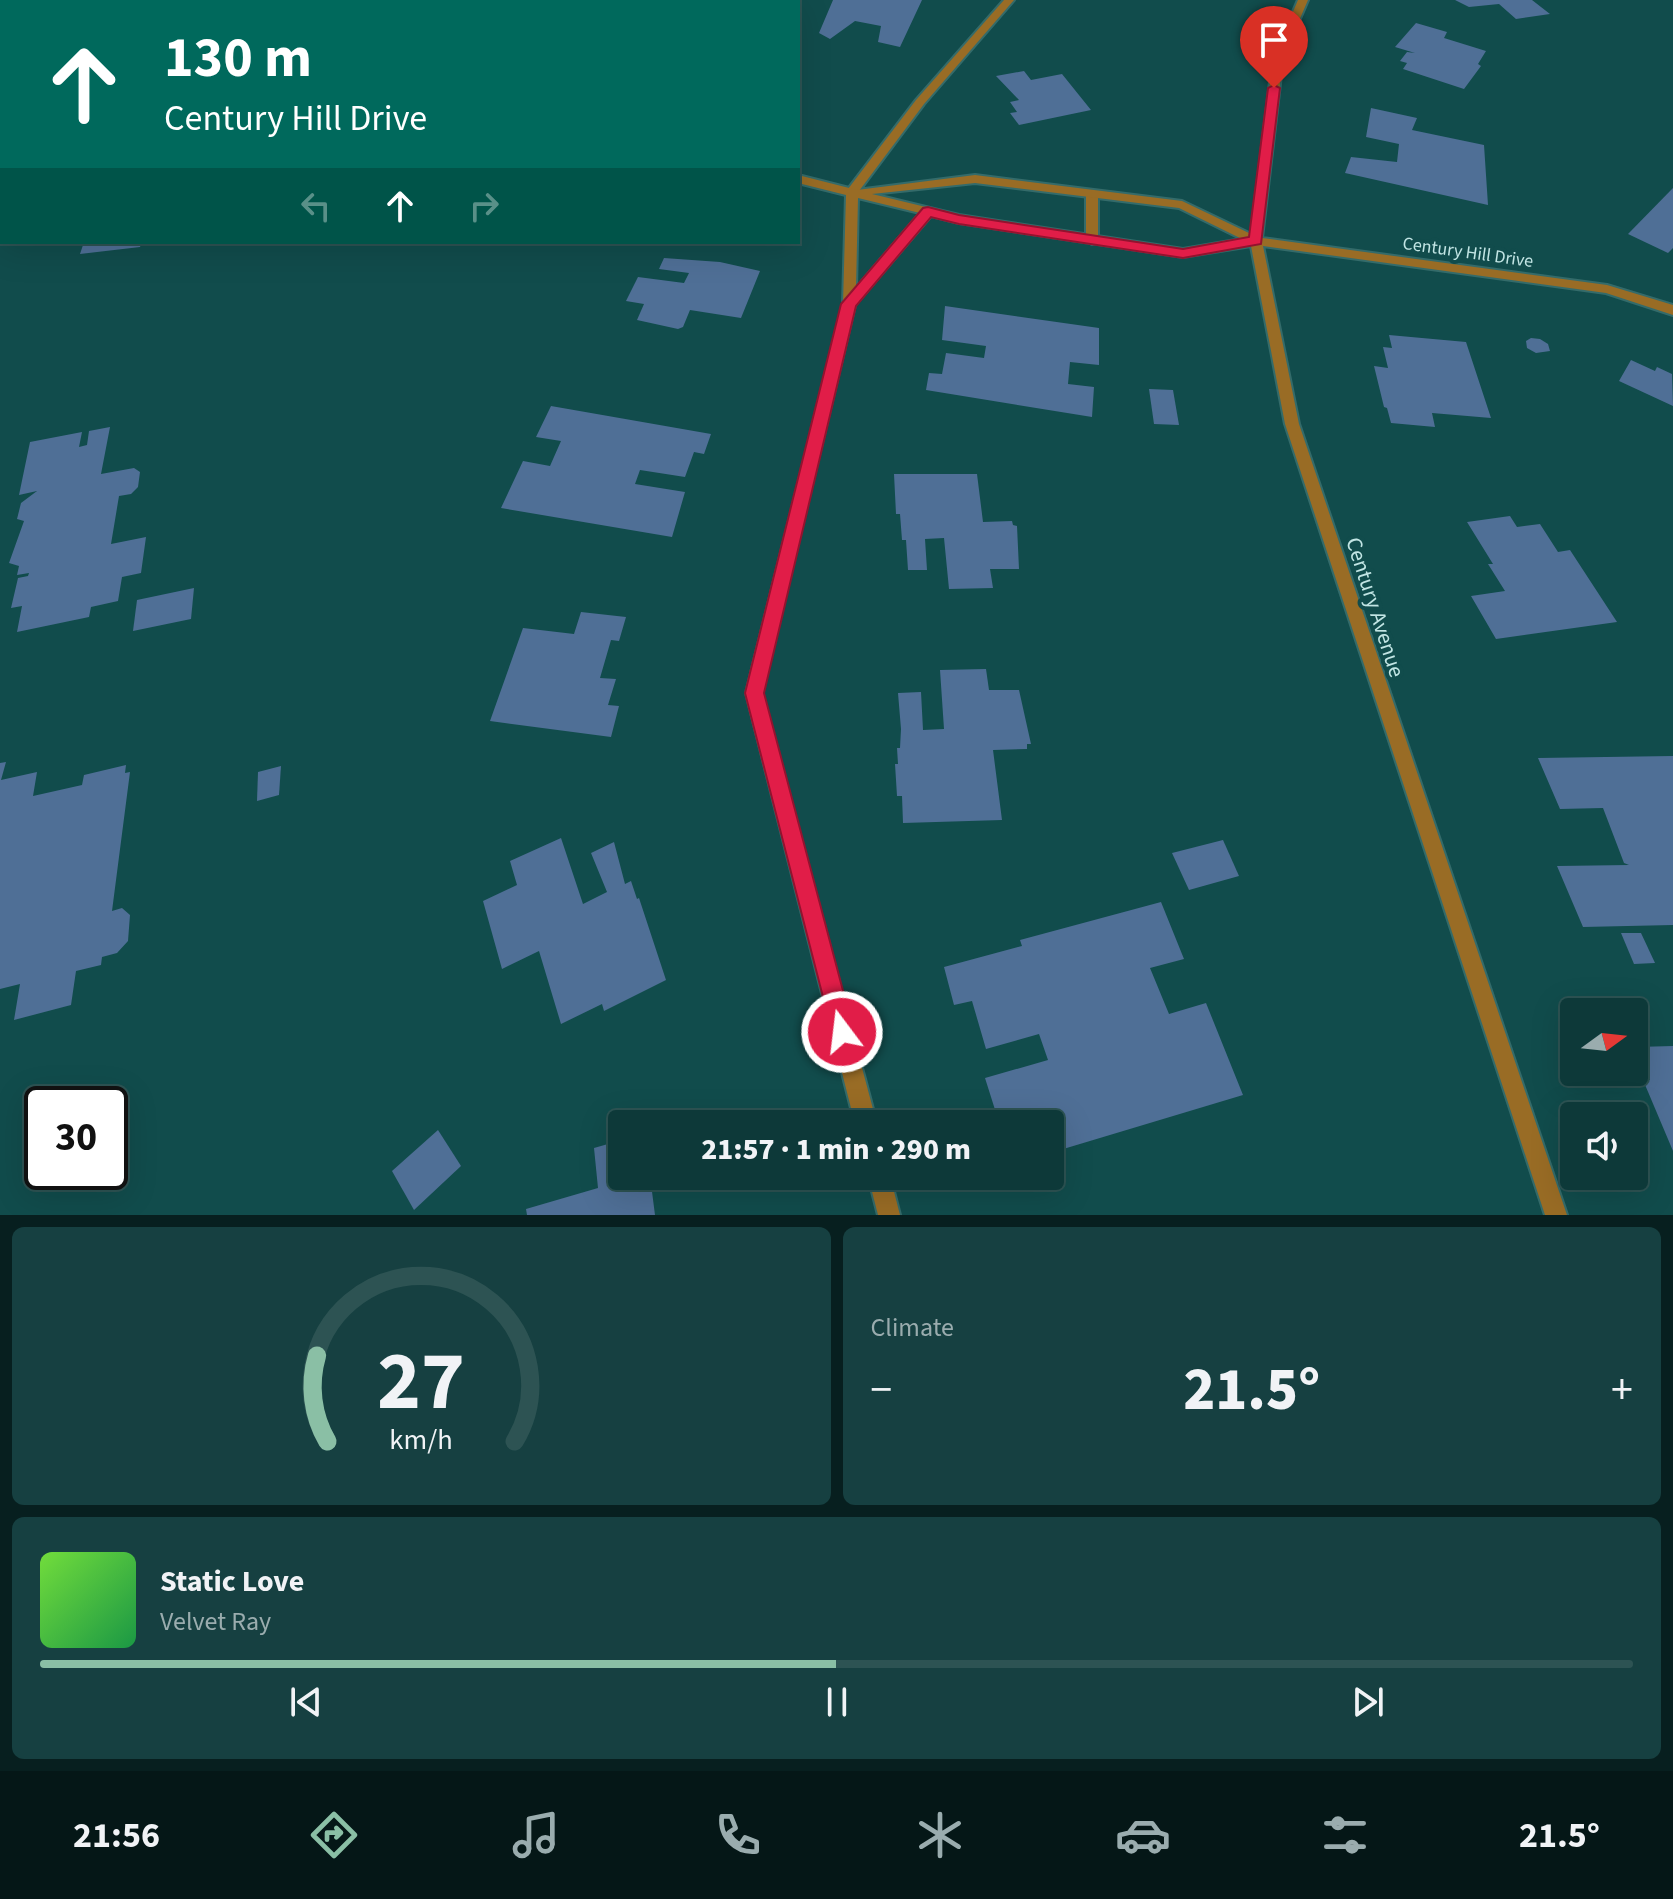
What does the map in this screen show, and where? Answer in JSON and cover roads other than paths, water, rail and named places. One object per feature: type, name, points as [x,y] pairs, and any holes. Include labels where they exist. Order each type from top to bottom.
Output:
[{"type":"street","points":[[862,1110],[754,693],[849,304],[852,192],[920,102],[1009,0]]},
{"type":"street","name":"Century Avenue","points":[[1303,0],[1278,58],[1256,241],[1292,424],[1556,1215]]},
{"type":"street","name":"Century Hill Drive","points":[[800,179],[959,219],[1092,240],[1183,253],[1256,241],[1607,289],[1673,310]]},
{"type":"street","name":"Century Hill Drive","points":[[852,192],[975,179],[1182,205],[1256,241]]},
{"type":"street","points":[[1092,194],[1092,240]]},
{"type":"street","points":[[849,304],[928,212]]},
{"type":"street","points":[[883,1190],[889,1215]]}]
